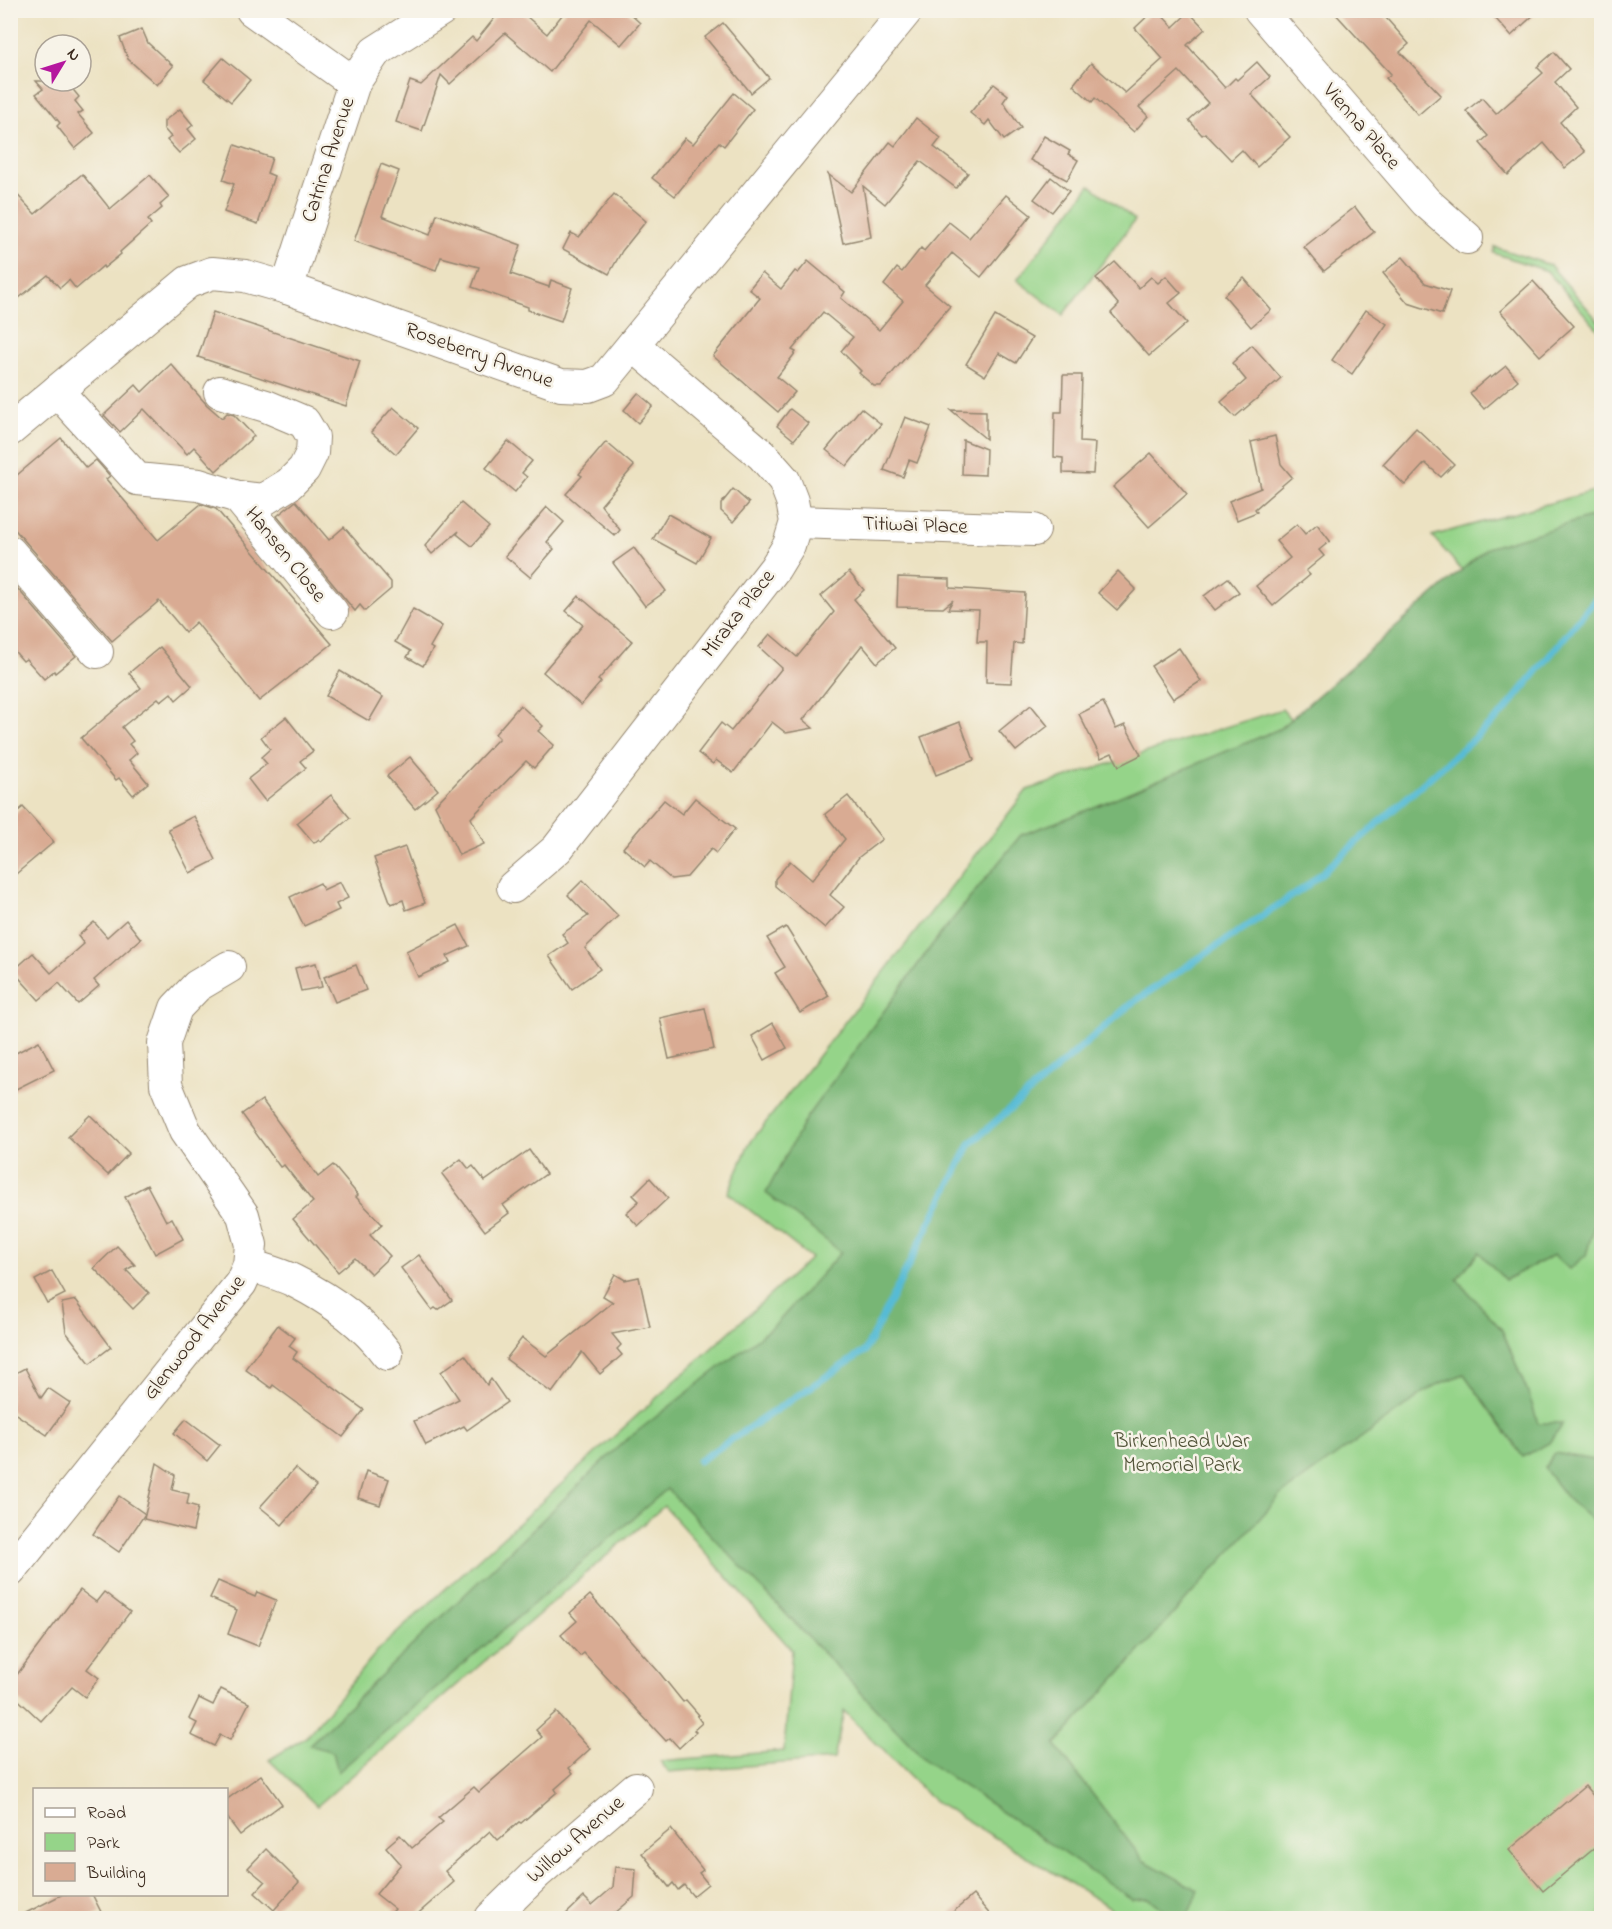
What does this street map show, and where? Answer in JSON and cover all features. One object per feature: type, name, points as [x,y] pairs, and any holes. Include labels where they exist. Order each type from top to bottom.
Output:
[{"type":"street","name":"Catrina Avenue","points":[[252,10],[354,83],[287,288]]},
{"type":"street","points":[[354,83],[375,52],[441,10]]},
{"type":"street","name":"Roseberry Avenue","points":[[10,430],[188,282],[212,273],[245,276],[287,288],[561,386],[588,386],[604,380],[907,10]]},
{"type":"street","name":"Vienna Place","points":[[1260,10],[1426,202],[1467,238]]},
{"type":"street","points":[[633,345],[762,455],[784,480],[792,501],[796,522]]},
{"type":"street","name":"Hansen Close","points":[[57,391],[137,478],[199,485],[238,497],[263,500],[289,484],[304,469],[312,453],[313,437],[304,423],[266,406],[220,392]]},
{"type":"street","name":"Hansen Close","points":[[238,497],[332,612]]},
{"type":"street","name":"Titiwai Place","points":[[796,522],[1034,530]]},
{"type":"street","name":"Miraka Place","points":[[513,887],[557,849],[775,568],[789,545],[796,522]]},
{"type":"street","points":[[10,552],[97,652]]},
{"type":"street","name":"Glenwood Avenue","points":[[10,1572],[241,1283],[249,1265],[251,1245],[243,1215],[185,1131],[166,1085],[164,1043],[176,1008],[197,986],[229,967]]},
{"type":"street","points":[[249,1265],[293,1280],[337,1307],[378,1341],[387,1353]]},
{"type":"street","name":"Willow Avenue","points":[[491,1918],[537,1873],[636,1788]]},
{"type":"green space","points":[[1090,185],[1135,220],[1063,315],[1017,280]]},
{"type":"green space","points":[[1495,247],[1550,265],[1601,324],[1601,333],[1547,271],[1494,253]]},
{"type":"green space","points":[[1601,489],[1601,730],[1432,536]]},
{"type":"green space","name":"Birkenhead War Memorial Park","points":[[1601,514],[1601,1203],[1586,1255],[1569,1269],[1554,1255],[1505,1280],[1479,1252],[1457,1279],[1502,1330],[1538,1423],[1563,1423],[1549,1443],[1523,1457],[1464,1374],[1432,1387],[1280,1496],[1055,1745],[1143,1860],[1198,1890],[1187,1918],[1175,1918],[1149,1898],[1132,1899],[926,1761],[667,1489],[338,1772],[333,1752],[309,1745],[621,1444],[777,1323],[841,1252],[766,1193],[806,1118],[935,941],[1021,835],[1073,816],[1279,729],[1487,548]]},
{"type":"green space","name":"Birkenhead War Memorial Park","points":[[1282,709],[1443,894],[1601,768],[1601,1918],[1119,1918],[1108,1906],[933,1800],[844,1711],[834,1759],[668,1772],[660,1761],[784,1751],[792,1650],[664,1506],[317,1806],[269,1760],[306,1737],[379,1649],[811,1258],[728,1193],[749,1144],[1027,790]]},
{"type":"green space","points":[[1555,1453],[1594,1460],[1601,1466],[1601,1528],[1567,1498],[1544,1468]]},
{"type":"building","points":[[501,10],[519,10],[547,34],[566,10],[626,10],[640,23],[621,45],[591,20],[550,72],[505,33],[450,84],[441,75],[422,131],[396,122],[410,81],[421,85],[472,37],[476,41]]},
{"type":"building","points":[[1154,10],[1157,10],[1173,27],[1189,12],[1205,29],[1187,45],[1225,88],[1257,62],[1270,77],[1251,94],[1290,137],[1257,167],[1242,150],[1231,160],[1205,133],[1202,135],[1189,120],[1208,103],[1179,71],[1139,107],[1148,116],[1134,132],[1095,98],[1092,102],[1073,85],[1091,63],[1125,93],[1163,59],[1135,28]]},
{"type":"building","points":[[1332,10],[1379,10],[1409,44],[1400,52],[1441,95],[1418,115],[1386,78],[1391,74]]},
{"type":"building","points":[[1488,10],[1539,10],[1511,36]]},
{"type":"building","points":[[723,23],[769,78],[751,93],[705,37]]},
{"type":"building","points":[[142,29],[148,43],[173,66],[157,85],[128,59],[120,38]]},
{"type":"building","points":[[1554,52],[1569,69],[1555,82],[1576,107],[1560,122],[1585,152],[1565,168],[1544,143],[1508,175],[1480,143],[1488,136],[1466,111],[1482,98],[1496,114],[1543,73],[1537,67]]},
{"type":"building","points":[[223,58],[250,80],[231,102],[204,80]]},
{"type":"building","points":[[994,84],[1008,95],[1003,102],[1021,128],[1004,140],[989,120],[985,125],[970,113]]},
{"type":"building","points":[[76,93],[79,97],[75,101],[83,111],[78,114],[94,133],[75,149],[57,126],[60,123],[36,94]]},
{"type":"building","points":[[734,93],[753,109],[724,146],[719,142],[675,196],[652,178],[685,138],[693,144]]},
{"type":"building","points":[[180,109],[193,125],[188,129],[196,139],[179,153],[167,140],[171,137],[164,129],[164,121]]},
{"type":"building","points":[[916,118],[941,138],[934,147],[968,173],[956,188],[920,161],[885,204],[863,186],[871,237],[843,243],[828,174],[851,192],[890,142],[895,146]]},
{"type":"building","points":[[1044,136],[1070,151],[1068,154],[1078,160],[1067,180],[1030,160]]},
{"type":"building","points":[[235,145],[272,158],[267,173],[274,176],[258,224],[224,212],[234,184],[223,180]]},
{"type":"building","points":[[381,164],[399,171],[382,216],[430,235],[437,214],[521,245],[511,274],[549,287],[551,280],[572,288],[561,321],[472,287],[479,267],[441,257],[436,270],[354,241]]},
{"type":"building","points":[[82,174],[110,209],[150,175],[169,197],[160,205],[162,208],[148,220],[151,224],[120,252],[121,254],[76,289],[69,280],[60,288],[48,275],[10,305],[10,187],[35,214]]},
{"type":"building","points":[[1051,177],[1069,191],[1052,212],[1034,199]]},
{"type":"building","points":[[614,194],[646,221],[622,251],[609,274],[563,249],[571,233],[579,237]]},
{"type":"building","points":[[1006,195],[1031,215],[981,277],[952,253],[925,285],[950,306],[881,386],[874,386],[859,373],[861,371],[841,351],[853,337],[823,312],[792,350],[796,352],[777,377],[795,392],[778,412],[713,356],[760,298],[749,289],[762,273],[781,289],[795,271],[798,273],[808,261],[845,292],[841,298],[879,330],[903,301],[884,285],[897,268],[902,272],[921,248],[924,251],[949,222],[969,238]]},
{"type":"building","points":[[1355,207],[1374,232],[1324,271],[1304,247]]},
{"type":"building","points":[[1403,257],[1425,283],[1450,291],[1442,314],[1408,303],[1383,273]]},
{"type":"building","points":[[1115,262],[1139,288],[1151,277],[1158,283],[1166,276],[1181,293],[1169,303],[1187,323],[1149,356],[1111,313],[1119,305],[1096,278]]},
{"type":"building","points":[[1244,278],[1271,310],[1251,327],[1224,295]]},
{"type":"building","points":[[1533,281],[1574,326],[1540,356],[1500,311]]},
{"type":"building","points":[[1366,310],[1387,324],[1352,374],[1332,360]]},
{"type":"building","points":[[213,312],[360,361],[346,406],[198,357]]},
{"type":"building","points":[[995,316],[1032,338],[1016,363],[999,353],[985,376],[966,364]]},
{"type":"building","points":[[1252,345],[1281,378],[1235,417],[1221,402],[1246,380],[1232,363]]},
{"type":"building","points":[[171,364],[207,405],[222,418],[227,413],[234,415],[254,436],[216,471],[194,447],[187,454],[144,409],[120,432],[104,415],[136,385],[142,392]]},
{"type":"building","points":[[1506,366],[1518,380],[1484,409],[1470,393]]},
{"type":"building","points":[[1063,375],[1082,375],[1080,442],[1095,443],[1093,474],[1063,473],[1063,458],[1054,457],[1055,412],[1062,412]]},
{"type":"building","points":[[638,393],[653,406],[638,423],[624,410]]},
{"type":"building","points":[[393,407],[418,428],[396,454],[371,432]]},
{"type":"building","points":[[861,408],[881,424],[847,466],[826,450]]},
{"type":"building","points":[[790,409],[808,423],[794,440],[777,426]]},
{"type":"building","points":[[951,410],[986,411],[986,439]]},
{"type":"building","points":[[905,417],[931,427],[917,463],[909,460],[903,477],[884,470]]},
{"type":"building","points":[[1416,428],[1454,464],[1441,477],[1425,463],[1405,485],[1383,464]]},
{"type":"building","points":[[1275,436],[1281,464],[1292,477],[1255,509],[1257,512],[1237,520],[1229,501],[1261,488],[1251,442]]},
{"type":"building","points":[[61,438],[86,468],[96,460],[110,476],[106,479],[158,540],[201,504],[216,509],[332,644],[259,701],[196,622],[185,632],[159,601],[112,641],[10,524],[10,481]]},
{"type":"building","points":[[963,440],[986,449],[985,475],[962,474]]},
{"type":"building","points":[[508,441],[532,461],[522,473],[527,477],[515,492],[486,468]]},
{"type":"building","points":[[606,442],[634,466],[601,505],[620,530],[615,536],[566,494],[582,476],[579,474]]},
{"type":"building","points":[[1151,453],[1187,494],[1149,527],[1113,487]]},
{"type":"building","points":[[733,489],[749,503],[733,522],[721,511],[721,504]]},
{"type":"building","points":[[296,501],[329,540],[344,527],[391,582],[391,589],[365,611],[360,605],[355,611],[277,516]]},
{"type":"building","points":[[461,503],[489,527],[472,546],[457,534],[459,531],[432,554],[425,546]]},
{"type":"building","points":[[547,507],[564,522],[547,542],[554,549],[530,577],[505,556]]},
{"type":"building","points":[[668,514],[711,538],[697,563],[653,539]]},
{"type":"building","points":[[1297,524],[1305,534],[1317,524],[1330,541],[1319,550],[1324,556],[1306,571],[1310,575],[1273,606],[1256,586],[1290,558],[1276,541]]},
{"type":"building","points":[[634,548],[666,591],[645,606],[613,563]]},
{"type":"building","points":[[1118,571],[1136,589],[1117,610],[1098,593]]},
{"type":"building","points":[[849,572],[864,590],[854,599],[895,648],[877,663],[862,645],[803,720],[813,728],[786,733],[772,722],[733,773],[716,760],[713,764],[698,753],[721,723],[731,731],[782,668],[759,647],[770,634],[797,657],[834,612],[821,596]]},
{"type":"building","points":[[898,577],[950,579],[950,588],[1025,593],[1022,644],[1014,643],[1011,683],[986,682],[987,642],[977,642],[979,610],[948,609],[953,600],[943,608],[897,607]]},
{"type":"building","points":[[1228,578],[1239,592],[1215,610],[1204,596]]},
{"type":"building","points":[[10,580],[76,656],[44,679],[26,659],[23,661],[10,646]]},
{"type":"building","points":[[579,596],[632,641],[598,680],[601,682],[581,705],[543,672],[583,625],[566,611]]},
{"type":"building","points":[[413,609],[442,626],[430,647],[433,649],[423,666],[407,657],[411,651],[395,642]]},
{"type":"building","points":[[160,647],[192,686],[176,700],[171,693],[161,701],[158,698],[122,727],[133,741],[129,744],[137,753],[129,760],[148,783],[133,795],[119,778],[116,780],[81,738],[141,688],[129,673]]},
{"type":"building","points":[[1179,648],[1201,681],[1173,699],[1151,666]]},
{"type":"building","points":[[340,671],[383,697],[369,721],[326,696]]},
{"type":"building","points":[[1103,702],[1116,729],[1125,725],[1141,755],[1119,766],[1112,753],[1101,758],[1079,714]]},
{"type":"building","points":[[520,705],[543,726],[538,731],[554,745],[534,768],[526,761],[471,818],[484,844],[459,855],[435,805],[499,738],[495,734]]},
{"type":"building","points":[[1031,705],[1048,726],[1016,751],[999,731]]},
{"type":"building","points":[[286,717],[313,751],[300,761],[306,768],[265,801],[248,779],[267,764],[261,757],[270,749],[261,737]]},
{"type":"building","points":[[960,722],[974,760],[936,775],[921,737]]},
{"type":"building","points":[[410,757],[438,790],[415,809],[387,776]]},
{"type":"building","points":[[331,795],[350,818],[321,842],[319,839],[314,843],[297,823]]},
{"type":"building","points":[[848,796],[882,839],[859,857],[830,895],[844,907],[825,928],[775,886],[775,879],[790,861],[812,880],[845,839],[825,814]]},
{"type":"building","points":[[695,798],[735,829],[716,853],[711,849],[687,877],[671,879],[650,861],[645,867],[623,848],[664,800],[682,814]]},
{"type":"building","points":[[23,807],[54,842],[10,879],[10,818]]},
{"type":"building","points":[[194,816],[216,860],[190,873],[168,829]]},
{"type":"building","points":[[405,847],[425,903],[406,910],[403,900],[391,904],[374,858]]},
{"type":"building","points":[[583,880],[618,916],[585,948],[600,969],[572,989],[549,956],[568,943],[562,934],[588,916],[568,895]]},
{"type":"building","points":[[340,882],[348,898],[336,904],[339,910],[304,926],[290,897],[320,883],[323,890]]},
{"type":"building","points":[[126,920],[141,939],[94,980],[99,986],[78,1004],[59,983],[39,1000],[13,971],[33,953],[51,973],[84,944],[78,936],[94,922],[107,937]]},
{"type":"building","points":[[458,925],[469,946],[447,956],[450,962],[418,977],[406,951]]},
{"type":"building","points":[[786,927],[829,996],[800,1013],[775,973],[785,967],[767,938]]},
{"type":"building","points":[[316,963],[322,987],[301,991],[295,968]]},
{"type":"building","points":[[356,965],[366,990],[335,1002],[324,977]]},
{"type":"building","points":[[705,1008],[714,1049],[669,1059],[660,1018]]},
{"type":"building","points":[[773,1023],[787,1048],[765,1060],[752,1036]]},
{"type":"building","points":[[39,1041],[54,1070],[10,1092],[10,1056]]},
{"type":"building","points":[[262,1100],[318,1177],[333,1165],[358,1195],[356,1197],[382,1224],[370,1235],[390,1256],[371,1274],[355,1258],[338,1272],[293,1219],[313,1202],[284,1165],[280,1167],[242,1114]]},
{"type":"building","points":[[90,1115],[129,1153],[108,1175],[68,1137]]},
{"type":"building","points":[[529,1150],[546,1174],[503,1205],[509,1213],[485,1231],[442,1174],[461,1159],[469,1169],[473,1166],[485,1181]]},
{"type":"building","points":[[650,1178],[668,1198],[638,1226],[626,1213],[639,1201],[633,1195]]},
{"type":"building","points":[[147,1185],[166,1221],[172,1218],[183,1239],[155,1254],[125,1197]]},
{"type":"building","points":[[117,1246],[135,1265],[126,1270],[149,1293],[133,1309],[94,1268]]},
{"type":"building","points":[[419,1255],[452,1300],[438,1310],[435,1308],[432,1310],[401,1268]]},
{"type":"building","points":[[52,1271],[65,1294],[47,1303],[35,1280]]},
{"type":"building","points":[[615,1274],[625,1280],[639,1277],[650,1327],[612,1334],[621,1345],[617,1349],[622,1355],[600,1374],[582,1352],[552,1393],[506,1359],[522,1338],[546,1356],[613,1302],[603,1296]]},
{"type":"building","points":[[76,1300],[111,1347],[90,1363],[66,1332],[62,1303]]},
{"type":"building","points":[[278,1325],[295,1338],[289,1346],[297,1352],[293,1358],[364,1410],[343,1437],[273,1385],[271,1388],[245,1369]]},
{"type":"building","points":[[465,1355],[487,1385],[491,1379],[507,1402],[467,1430],[464,1426],[426,1445],[414,1421],[459,1399],[441,1372]]},
{"type":"building","points":[[25,1368],[41,1398],[48,1388],[70,1403],[47,1435],[10,1410],[10,1376]]},
{"type":"building","points":[[186,1419],[220,1445],[207,1461],[174,1433]]},
{"type":"building","points":[[157,1463],[175,1475],[172,1490],[189,1494],[187,1504],[198,1507],[193,1531],[144,1519]]},
{"type":"building","points":[[295,1468],[316,1486],[282,1525],[260,1507]]},
{"type":"building","points":[[366,1471],[389,1479],[380,1505],[358,1498]]},
{"type":"building","points":[[119,1496],[145,1514],[119,1552],[93,1534]]},
{"type":"building","points":[[218,1581],[255,1597],[257,1592],[276,1600],[258,1646],[228,1634],[237,1610],[210,1598]]},
{"type":"building","points":[[80,1590],[96,1602],[104,1592],[130,1612],[87,1669],[99,1678],[85,1697],[72,1687],[41,1721],[10,1692],[10,1684]]},
{"type":"building","points":[[590,1595],[683,1702],[686,1700],[699,1715],[697,1716],[702,1723],[679,1748],[670,1738],[666,1741],[584,1653],[580,1656],[561,1635],[577,1621],[570,1613]]},
{"type":"building","points":[[221,1689],[249,1703],[230,1740],[220,1735],[214,1746],[191,1735],[197,1723],[189,1719],[199,1698],[213,1705]]},
{"type":"building","points":[[556,1712],[590,1749],[569,1768],[573,1773],[555,1789],[557,1792],[521,1823],[519,1822],[498,1840],[490,1831],[445,1871],[454,1882],[413,1918],[387,1918],[395,1909],[376,1894],[401,1864],[386,1847],[400,1835],[412,1848],[443,1822],[438,1818],[474,1787],[479,1792],[542,1737],[536,1730]]},
{"type":"building","points":[[261,1775],[282,1804],[240,1835],[228,1819],[228,1799]]},
{"type":"building","points":[[1585,1786],[1602,1806],[1602,1842],[1543,1891],[1509,1850]]},
{"type":"building","points":[[671,1829],[703,1870],[699,1873],[708,1884],[693,1896],[684,1885],[678,1890],[673,1883],[669,1887],[642,1853]]},
{"type":"building","points":[[266,1849],[299,1882],[274,1910],[255,1893],[265,1882],[248,1868]]},
{"type":"building","points":[[615,1867],[636,1869],[634,1897],[609,1918],[562,1918],[584,1897],[592,1905],[613,1887]]},
{"type":"building","points":[[973,1895],[993,1918],[946,1918]]},
{"type":"building","points":[[59,1896],[93,1896],[101,1912],[89,1918],[16,1918]]},
{"type":"waterway","points":[[699,1461],[865,1351],[970,1144],[1132,1003],[1307,886],[1504,712],[1602,591]]}]
